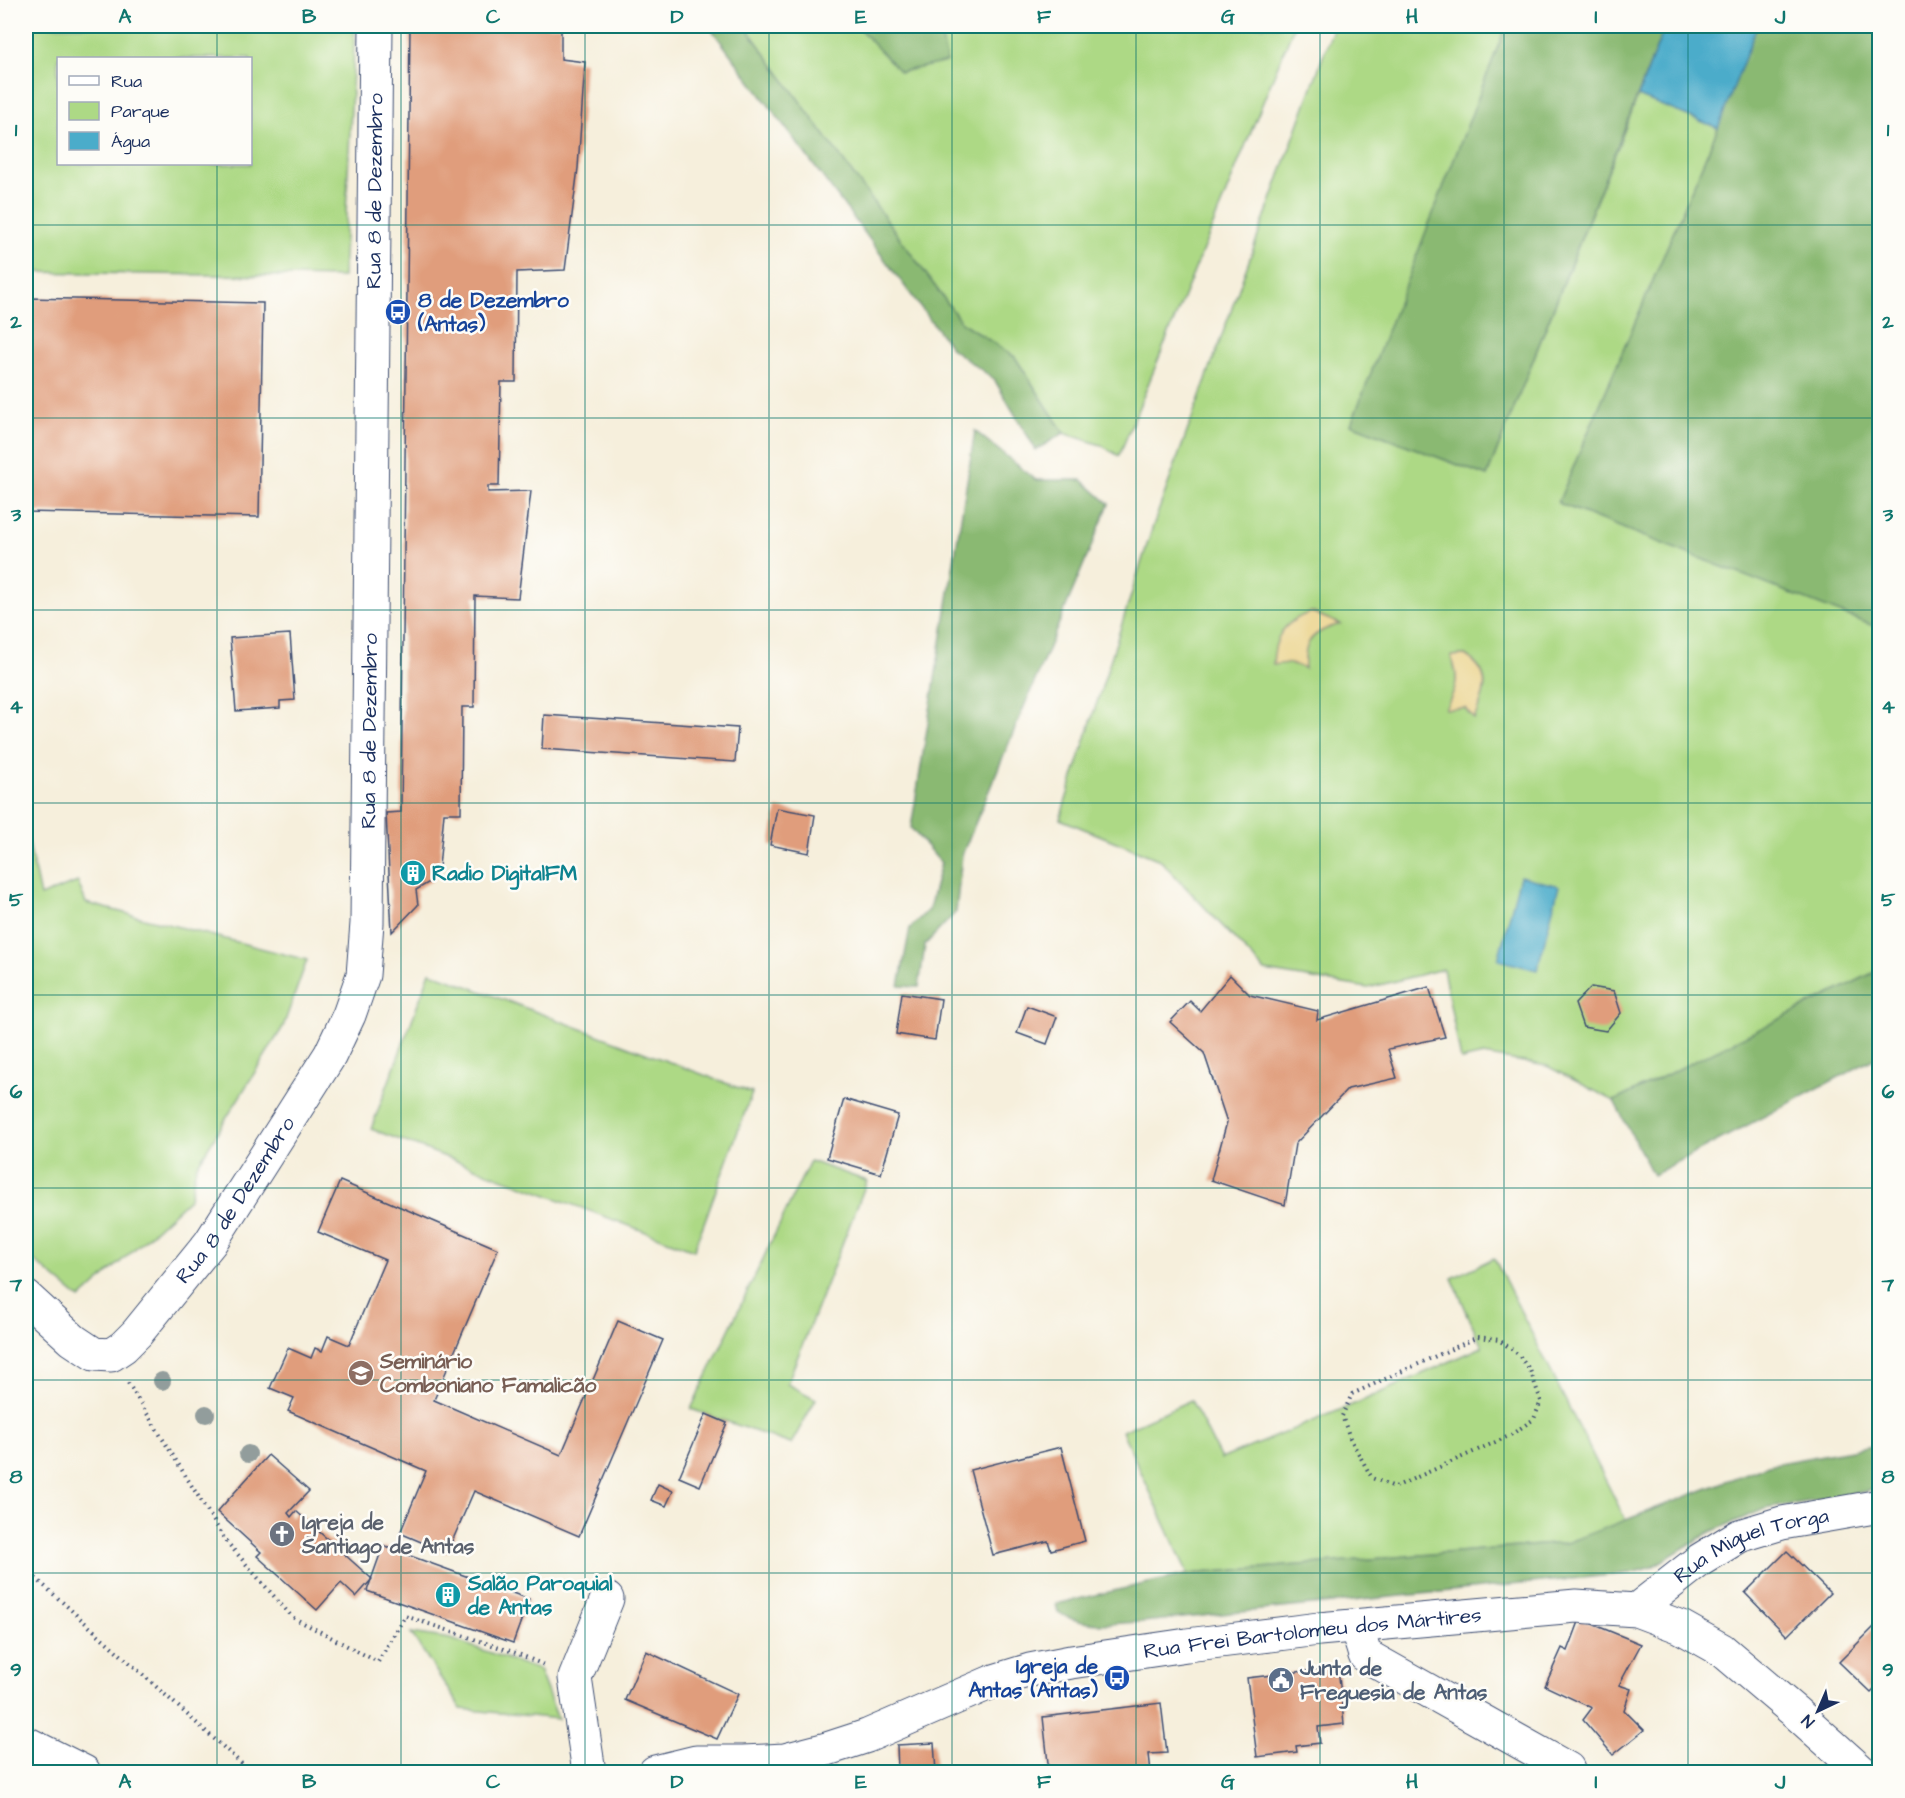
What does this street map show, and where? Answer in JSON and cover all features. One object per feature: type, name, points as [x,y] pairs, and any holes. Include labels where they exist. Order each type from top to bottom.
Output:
[{"type":"street","name":"Rua 8 de Dezembro","points":[[111,1355],[137,1333],[210,1243],[330,1055],[349,1015],[363,975],[367,923],[376,26]]},
{"type":"street","points":[[26,1297],[73,1340],[94,1354],[111,1355]]},
{"type":"street","name":"Rua Miguel Torga","points":[[1636,1610],[1700,1560],[1739,1536],[1782,1522],[1880,1506]]},
{"type":"street","points":[[589,1773],[575,1678],[607,1599]]},
{"type":"street","name":"Rua Frei Bartolomeu dos Mártires","points":[[655,1773],[696,1762],[785,1760],[827,1749],[867,1736],[975,1689],[1030,1670],[1187,1645],[1356,1626],[1576,1606],[1636,1610],[1681,1627],[1722,1650],[1862,1773]]},
{"type":"street","points":[[1356,1626],[1365,1655],[1568,1769]]},
{"type":"street","points":[[26,1743],[84,1773]]},
{"type":"path","points":[[1478,1337],[1499,1340],[1518,1354],[1530,1370],[1541,1401],[1534,1419],[1509,1436],[1453,1460],[1395,1487],[1372,1478],[1350,1438],[1342,1416],[1352,1394],[1478,1337]]},
{"type":"path","points":[[111,1355],[226,1541],[292,1617],[378,1662],[405,1616],[516,1653],[575,1678]]},
{"type":"path","points":[[31,1574],[251,1773]]},
{"type":"green space","points":[[26,26],[355,26],[343,277],[26,272]]},
{"type":"green space","points":[[709,26],[745,26],[961,322],[1015,357],[1064,433],[1036,450],[994,379],[952,349]]},
{"type":"green space","points":[[745,26],[857,26],[901,72],[946,62],[939,26],[1294,26],[1119,456],[1101,445],[1064,433],[1015,357],[961,322]]},
{"type":"green space","points":[[857,26],[939,26],[947,62],[900,72]]},
{"type":"green space","points":[[1334,26],[1506,26],[1352,424],[1487,476],[1638,96],[1718,128],[1558,503],[1879,628],[1879,970],[1614,1101],[1547,1066],[1483,1055],[1461,1060],[1443,969],[1368,988],[1265,971],[1160,860],[1060,819],[1153,526]],"holes":[[[1311,612],[1339,624],[1316,634],[1294,663],[1283,663]],[[1465,655],[1474,662],[1484,676],[1484,692],[1473,718],[1465,708],[1446,708],[1456,683],[1456,671],[1451,656]]]},
{"type":"green space","points":[[1506,26],[1665,26],[1487,476],[1351,424]]},
{"type":"green space","points":[[1757,26],[1879,26],[1879,628],[1558,503],[1718,128]]},
{"type":"green space","points":[[975,431],[1036,480],[1082,480],[1109,504],[962,855],[956,912],[925,945],[919,987],[899,986],[910,928],[929,909],[941,863],[911,828]]},
{"type":"green space","points":[[26,831],[40,896],[78,882],[86,903],[307,960],[283,1027],[196,1167],[190,1198],[80,1299],[26,1254]]},
{"type":"green space","points":[[1879,970],[1879,1056],[1653,1175],[1614,1101]]},
{"type":"green space","points":[[430,972],[752,1093],[694,1250],[371,1129]]},
{"type":"green space","points":[[810,1161],[867,1181],[787,1384],[816,1399],[791,1444],[691,1409]]},
{"type":"green space","points":[[1494,1258],[1626,1521],[1566,1543],[1188,1574],[1122,1431],[1191,1400],[1221,1459],[1364,1400],[1482,1347],[1452,1278]]},
{"type":"green space","points":[[1879,1445],[1879,1489],[1765,1509],[1710,1532],[1652,1567],[1631,1573],[1142,1622],[1098,1624],[1078,1621],[1058,1612],[1056,1604],[1188,1574],[1566,1543],[1768,1465]]},
{"type":"green space","points":[[411,1633],[451,1639],[539,1670],[558,1719],[461,1709]]},
{"type":"sand","points":[[1311,612],[1340,624],[1323,630],[1312,638],[1306,650],[1305,669],[1289,664],[1273,665],[1275,646],[1282,631],[1293,620]]},
{"type":"sand","points":[[1465,655],[1480,669],[1483,676],[1484,692],[1474,719],[1465,708],[1445,709],[1456,683],[1456,671],[1451,656]]},
{"type":"water","points":[[1665,26],[1757,26],[1718,128],[1638,96]]},
{"type":"water","points":[[1520,876],[1559,886],[1537,970],[1498,960]]},
{"type":"building","points":[[410,26],[561,26],[561,59],[585,62],[578,168],[565,270],[517,272],[516,382],[501,382],[499,486],[488,486],[488,492],[531,491],[518,598],[475,596],[474,707],[462,707],[461,813],[444,813],[439,867],[433,880],[416,890],[418,905],[392,932],[386,813],[401,812]]},
{"type":"building","points":[[26,298],[263,303],[259,517],[26,512]]},
{"type":"building","points":[[290,634],[295,700],[280,701],[280,708],[236,711],[230,638]]},
{"type":"building","points":[[544,715],[738,728],[735,762],[542,749]]},
{"type":"building","points":[[777,808],[815,815],[809,853],[770,845]]},
{"type":"building","points":[[1230,975],[1250,995],[1318,1011],[1317,1020],[1429,987],[1445,1037],[1388,1049],[1397,1078],[1348,1089],[1295,1144],[1285,1205],[1211,1180],[1227,1122],[1204,1053],[1170,1022],[1190,1001],[1200,1011]]},
{"type":"building","points":[[1591,987],[1614,991],[1621,1013],[1606,1031],[1583,1027],[1575,1004]]},
{"type":"building","points":[[902,993],[941,999],[935,1040],[896,1034]]},
{"type":"building","points":[[1027,1006],[1057,1017],[1047,1044],[1017,1033]]},
{"type":"building","points":[[844,1099],[898,1115],[881,1174],[827,1158]]},
{"type":"building","name":"Seminário Comboniano Famalicão","points":[[340,1181],[498,1249],[434,1400],[561,1455],[618,1321],[663,1340],[579,1536],[474,1491],[447,1553],[400,1533],[426,1471],[288,1411],[294,1398],[270,1388],[288,1348],[311,1358],[315,1348],[322,1351],[328,1336],[349,1345],[385,1260],[318,1232]]},
{"type":"building","points":[[706,1414],[727,1423],[700,1486],[679,1477]]},
{"type":"building","points":[[1061,1447],[1085,1541],[1051,1550],[1048,1541],[993,1555],[970,1470]]},
{"type":"building","name":"Igreja de Santiago de Antas","points":[[268,1455],[309,1491],[288,1513],[291,1517],[296,1511],[372,1579],[356,1597],[341,1583],[317,1610],[257,1556],[261,1552],[217,1512]]},
{"type":"building","points":[[658,1484],[673,1491],[666,1506],[651,1500]]},
{"type":"building","name":"Salão Paroquial de Antas","points":[[383,1546],[529,1599],[513,1643],[367,1591]]},
{"type":"building","points":[[1787,1551],[1830,1593],[1787,1636],[1745,1593]]},
{"type":"building","points":[[1580,1619],[1641,1644],[1619,1685],[1631,1689],[1624,1710],[1644,1730],[1613,1755],[1583,1720],[1592,1708],[1545,1686],[1562,1648],[1568,1651]]},
{"type":"building","points":[[1880,1621],[1880,1684],[1871,1693],[1839,1662]]},
{"type":"building","points":[[646,1651],[738,1694],[717,1739],[625,1700]]},
{"type":"building","points":[[1338,1667],[1344,1724],[1318,1727],[1320,1743],[1296,1746],[1297,1752],[1257,1757],[1247,1678]]},
{"type":"building","points":[[1161,1703],[1167,1753],[1149,1754],[1151,1772],[1049,1772],[1043,1717]]},
{"type":"building","points":[[934,1743],[936,1772],[898,1772],[897,1745]]},
{"type":"place","name":"8 de Dezembro (Antas)","points":[[398,312]]},
{"type":"place","name":"Radio DigitalFM","points":[[413,873]]},
{"type":"place","name":"Seminário Comboniano Famalicão","points":[[361,1373]]},
{"type":"place","name":"Igreja de Santiago de Antas","points":[[282,1534]]},
{"type":"place","name":"Salão Paroquial de Antas","points":[[448,1595]]},
{"type":"place","name":"Igreja de Antas (Antas)","points":[[1117,1678]]},
{"type":"place","name":"Junta de Freguesia de Antas","points":[[1281,1680]]}]
